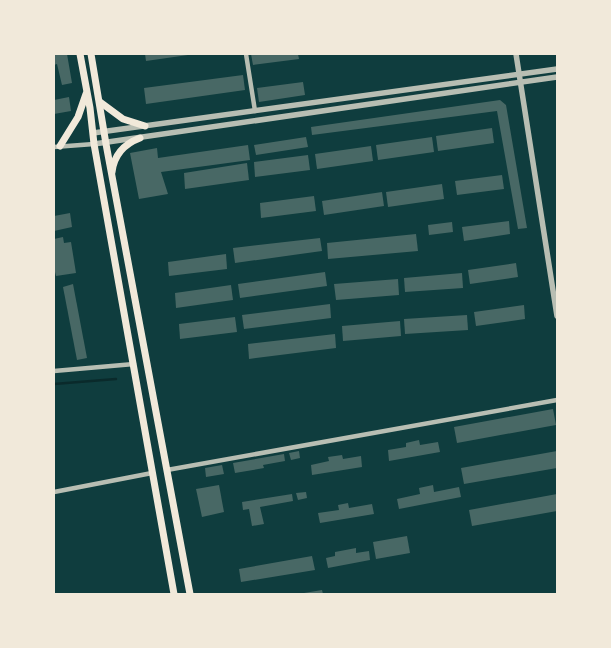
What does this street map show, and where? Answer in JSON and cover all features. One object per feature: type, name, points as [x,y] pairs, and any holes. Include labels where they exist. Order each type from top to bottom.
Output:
[{"type":"main road","points":[[80,54],[94,144],[174,594]]},
{"type":"main road","points":[[91,54],[112,177],[190,594]]},
{"type":"main road","points":[[57,146],[78,117],[86,89]]},
{"type":"main road","points":[[100,102],[123,119],[145,126]]},
{"type":"main road","points":[[112,177],[113,165],[121,150],[140,138]]},
{"type":"street","points":[[246,54],[255,111]]},
{"type":"street","points":[[516,54],[557,316]]},
{"type":"street","points":[[93,133],[557,69]]},
{"type":"street","points":[[57,146],[106,144],[557,77]]},
{"type":"street","points":[[54,371],[134,364]]},
{"type":"street","points":[[167,470],[557,400]]},
{"type":"street","points":[[54,492],[152,474]]},
{"type":"building","points":[[54,54],[67,54],[72,83],[62,85],[57,64],[54,65]]},
{"type":"building","points":[[145,54],[188,54],[188,55],[146,61]]},
{"type":"building","points":[[251,54],[298,54],[299,59],[253,65]]},
{"type":"building","points":[[243,75],[245,90],[146,104],[144,88]]},
{"type":"building","points":[[303,82],[305,95],[259,102],[257,88]]},
{"type":"building","points":[[69,97],[71,111],[54,114],[54,100]]},
{"type":"building","points":[[500,100],[506,105],[527,228],[518,229],[497,111],[312,135],[311,127]]},
{"type":"building","points":[[492,128],[494,143],[438,151],[436,136]]},
{"type":"building","points":[[306,137],[308,147],[256,155],[254,145]]},
{"type":"building","points":[[432,137],[434,152],[378,160],[376,145]]},
{"type":"building","points":[[248,145],[250,160],[161,172],[168,194],[139,199],[130,153],[157,148],[158,158]]},
{"type":"building","points":[[371,146],[373,161],[317,169],[315,154]]},
{"type":"building","points":[[308,155],[310,170],[255,177],[254,162]]},
{"type":"building","points":[[247,163],[249,180],[185,189],[184,173]]},
{"type":"building","points":[[502,175],[504,189],[457,195],[455,181]]},
{"type":"building","points":[[442,184],[444,199],[388,207],[386,192]]},
{"type":"building","points":[[382,192],[384,206],[324,215],[322,201]]},
{"type":"building","points":[[314,196],[316,211],[261,218],[260,203]]},
{"type":"building","points":[[70,213],[72,227],[54,231],[54,216]]},
{"type":"building","points":[[509,221],[510,234],[464,241],[462,227]]},
{"type":"building","points":[[452,222],[453,232],[429,235],[428,225]]},
{"type":"building","points":[[416,234],[418,251],[328,259],[327,243]]},
{"type":"building","points":[[63,237],[64,243],[71,242],[76,273],[56,276],[54,272],[54,239]]},
{"type":"building","points":[[320,238],[322,251],[235,263],[233,248]]},
{"type":"building","points":[[226,254],[227,269],[169,276],[168,262]]},
{"type":"building","points":[[516,263],[518,277],[470,284],[468,270]]},
{"type":"building","points":[[325,272],[327,286],[240,298],[238,284]]},
{"type":"building","points":[[462,273],[463,288],[405,292],[404,278]]},
{"type":"building","points":[[398,279],[399,295],[336,300],[334,284]]},
{"type":"building","points":[[73,284],[87,358],[77,360],[63,287]]},
{"type":"building","points":[[231,285],[233,300],[176,308],[175,293]]},
{"type":"building","points":[[330,304],[331,318],[244,329],[242,315]]},
{"type":"building","points":[[524,305],[525,319],[476,326],[474,312]]},
{"type":"building","points":[[467,315],[468,330],[405,334],[404,319]]},
{"type":"building","points":[[235,317],[237,332],[180,339],[179,324]]},
{"type":"building","points":[[400,321],[401,336],[343,341],[342,326]]},
{"type":"building","points":[[335,334],[336,348],[249,359],[248,344]]},
{"type":"building","points":[[553,409],[556,425],[457,443],[454,427]]},
{"type":"building","points":[[419,440],[420,445],[438,442],[440,452],[389,461],[388,450],[406,447],[406,443]]},
{"type":"building","points":[[299,451],[300,458],[291,460],[289,453]]},
{"type":"building","points":[[557,451],[557,468],[464,484],[461,468]]},
{"type":"building","points":[[284,454],[285,461],[263,465],[264,468],[235,473],[233,463]]},
{"type":"building","points":[[342,455],[343,459],[361,456],[362,467],[312,475],[311,465],[329,461],[328,457]]},
{"type":"building","points":[[222,465],[224,474],[206,477],[205,468]]},
{"type":"building","points":[[219,485],[224,512],[202,517],[196,489]]},
{"type":"building","points":[[433,485],[434,492],[459,487],[461,497],[399,509],[397,499],[420,494],[419,488]]},
{"type":"building","points":[[306,492],[307,498],[298,500],[296,493]]},
{"type":"building","points":[[292,494],[293,501],[260,507],[264,524],[252,526],[249,509],[243,510],[242,502]]},
{"type":"building","points":[[557,494],[557,511],[472,526],[469,510]]},
{"type":"building","points":[[348,503],[349,508],[372,504],[374,514],[320,523],[318,513],[339,510],[338,505]]},
{"type":"building","points":[[407,536],[410,553],[376,559],[373,542]]},
{"type":"building","points":[[356,548],[356,553],[369,551],[370,560],[328,568],[326,558],[335,556],[335,552]]},
{"type":"building","points":[[312,556],[315,570],[241,582],[239,569]]},
{"type":"building","points":[[322,590],[323,594],[304,594],[304,593]]},
{"type":"waterway","points":[[54,384],[116,379]]}]
